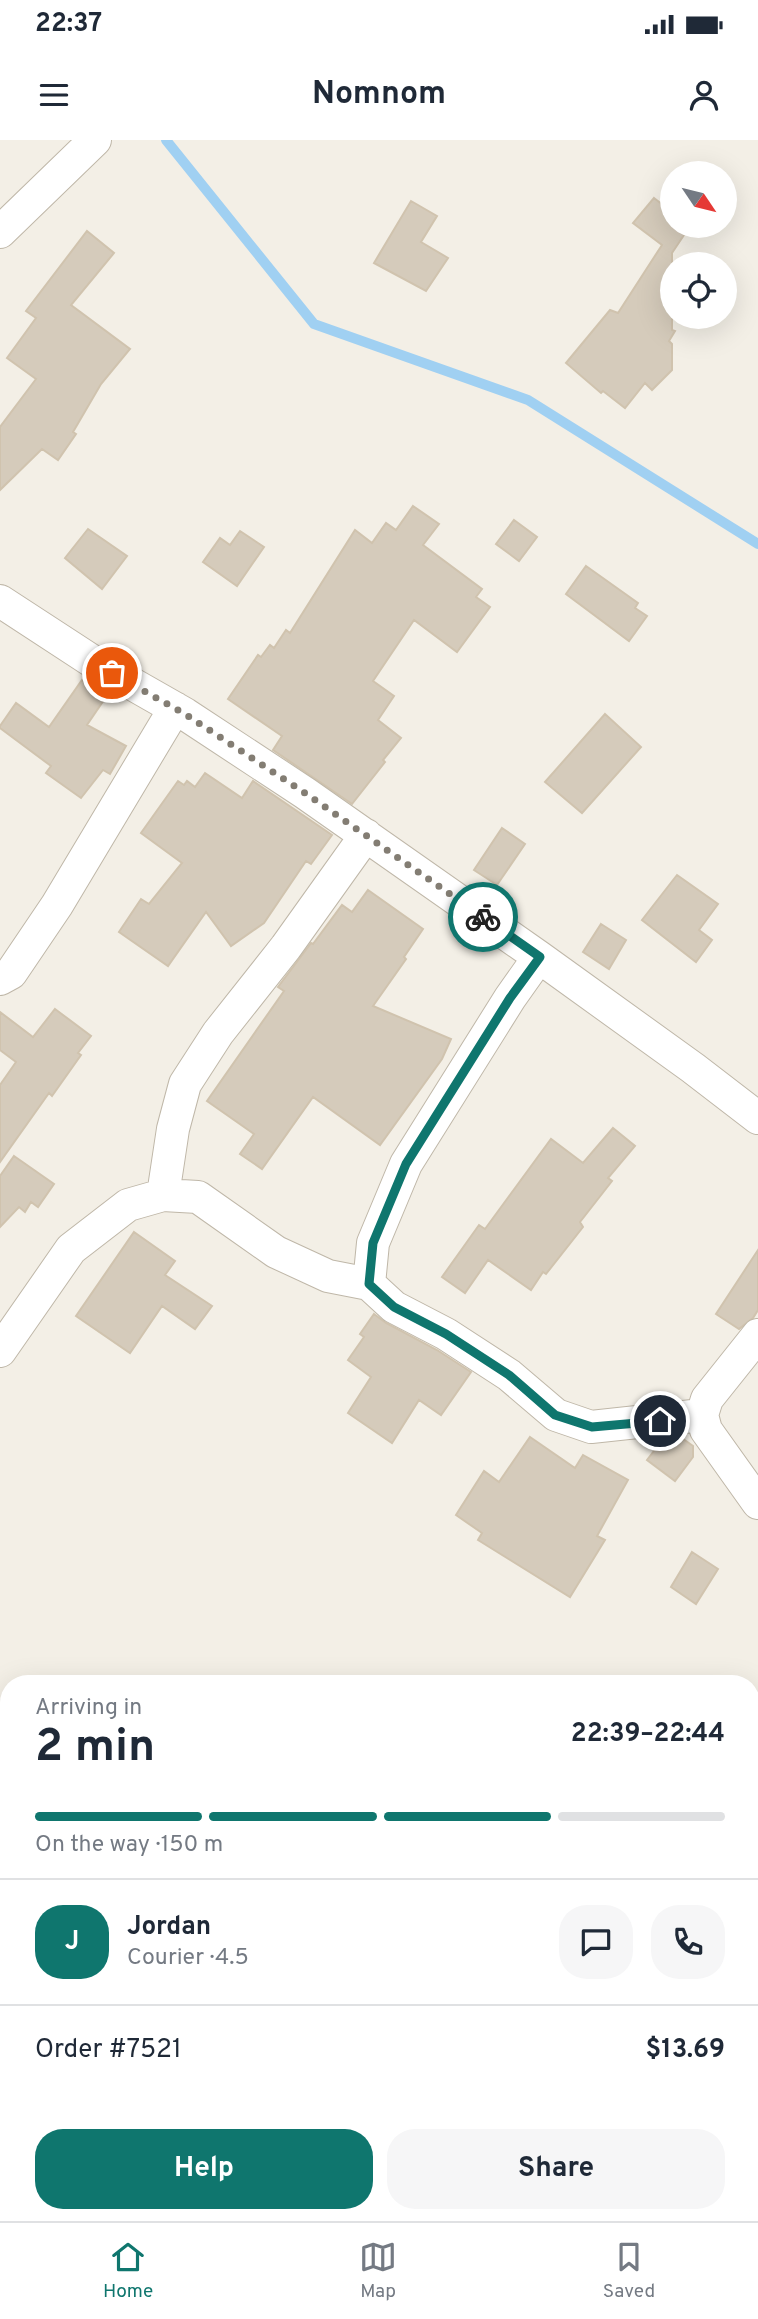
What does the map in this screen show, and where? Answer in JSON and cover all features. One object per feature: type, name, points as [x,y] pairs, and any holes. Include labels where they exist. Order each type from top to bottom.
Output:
[{"type":"street","points":[[0,232],[94,140]]},
{"type":"street","points":[[0,601],[92,661],[175,708],[366,835],[540,957],[758,1118]]},
{"type":"street","points":[[0,979],[11,973],[57,905],[175,708]]},
{"type":"street","points":[[163,1195],[173,1129],[185,1084],[218,1033],[286,947],[366,835]]},
{"type":"street","points":[[369,1284],[373,1243],[406,1164],[510,998],[540,957]]},
{"type":"street","points":[[0,1352],[71,1249],[128,1205],[163,1195],[198,1197],[276,1252],[328,1276],[369,1284],[394,1307],[446,1334],[509,1375],[555,1415],[592,1427],[702,1415]]},
{"type":"street","points":[[758,1335],[707,1399],[702,1415],[706,1430],[758,1503]]},
{"type":"building","points":[[654,198],[660,203],[660,238],[682,238],[673,252],[660,252],[660,329],[675,331],[669,341],[672,344],[672,370],[652,390],[645,383],[625,408],[603,391],[601,393],[566,363],[610,310],[618,313],[662,245],[633,223]]},
{"type":"building","points":[[411,201],[437,216],[421,242],[448,258],[426,291],[374,263]]},
{"type":"building","points":[[87,231],[114,253],[71,305],[130,349],[101,384],[73,432],[76,434],[58,460],[42,449],[0,490],[0,427],[36,379],[7,358],[36,318],[26,311]]},
{"type":"building","points":[[413,506],[439,524],[423,545],[482,589],[476,597],[490,607],[457,652],[414,620],[373,681],[394,696],[378,720],[401,738],[352,804],[273,750],[282,736],[228,699],[258,655],[261,657],[270,645],[274,648],[286,630],[290,633],[355,530],[372,543],[386,523],[396,530]]},
{"type":"building","points":[[514,520],[537,537],[519,561],[496,544]]},
{"type":"building","points":[[88,529],[127,556],[102,589],[65,558]]},
{"type":"building","points":[[240,531],[264,547],[237,586],[203,562],[220,538],[230,545]]},
{"type":"building","points":[[586,566],[638,603],[635,608],[647,616],[629,641],[566,594]]},
{"type":"building","points":[[82,680],[106,697],[87,725],[126,746],[110,774],[103,770],[81,798],[46,773],[51,766],[0,726],[16,703],[49,727]]},
{"type":"building","points":[[605,714],[641,747],[582,813],[545,782]]},
{"type":"building","points":[[205,773],[242,798],[253,781],[332,835],[311,864],[306,861],[264,923],[231,946],[206,912],[168,966],[119,932],[141,899],[149,904],[182,863],[141,833],[178,781],[184,785],[187,781],[195,787]]},
{"type":"building","points":[[502,828],[525,844],[497,885],[474,870]]},
{"type":"building","points":[[677,875],[718,904],[699,930],[712,940],[696,962],[642,920]]},
{"type":"building","points":[[368,890],[423,929],[373,1006],[451,1039],[442,1059],[380,1145],[313,1097],[262,1169],[240,1154],[254,1134],[207,1101],[284,991],[278,987],[311,943],[313,944],[342,905],[352,912]]},
{"type":"building","points":[[601,924],[626,940],[609,969],[583,952]]},
{"type":"building","points":[[55,1009],[91,1036],[52,1096],[49,1093],[0,1162],[0,1085],[16,1062],[0,1050],[0,1012],[33,1037]]},
{"type":"building","points":[[613,1128],[635,1146],[608,1178],[612,1181],[580,1222],[583,1227],[546,1274],[543,1272],[531,1290],[488,1260],[465,1293],[442,1277],[479,1225],[485,1229],[551,1139],[583,1163]]},
{"type":"building","points":[[14,1156],[54,1184],[38,1207],[31,1202],[25,1212],[19,1207],[0,1227],[0,1176]]},
{"type":"building","points":[[134,1232],[175,1261],[165,1275],[212,1306],[195,1329],[162,1306],[130,1353],[76,1316]]},
{"type":"building","points":[[758,1250],[758,1310],[753,1318],[739,1329],[716,1314]]},
{"type":"building","points":[[374,1314],[471,1372],[441,1415],[419,1400],[392,1443],[348,1413],[371,1377],[348,1360],[364,1337],[360,1334]]},
{"type":"building","points":[[679,1436],[693,1446],[693,1457],[675,1481],[647,1460],[664,1438]]},
{"type":"building","points":[[530,1437],[575,1468],[583,1455],[628,1480],[597,1536],[605,1540],[570,1597],[478,1540],[482,1533],[456,1515],[484,1471],[499,1482]]},
{"type":"building","points":[[692,1552],[718,1569],[696,1604],[671,1587]]},
{"type":"waterway","points":[[166,140],[314,324],[528,400],[758,544]]},
{"type":"way so far","points":[[112,673],[185,714],[305,793],[483,917]]},
{"type":"route","points":[[483,917],[540,957],[510,998],[406,1164],[373,1243],[369,1284],[394,1307],[446,1334],[509,1375],[555,1415],[592,1427],[660,1421]]}]
